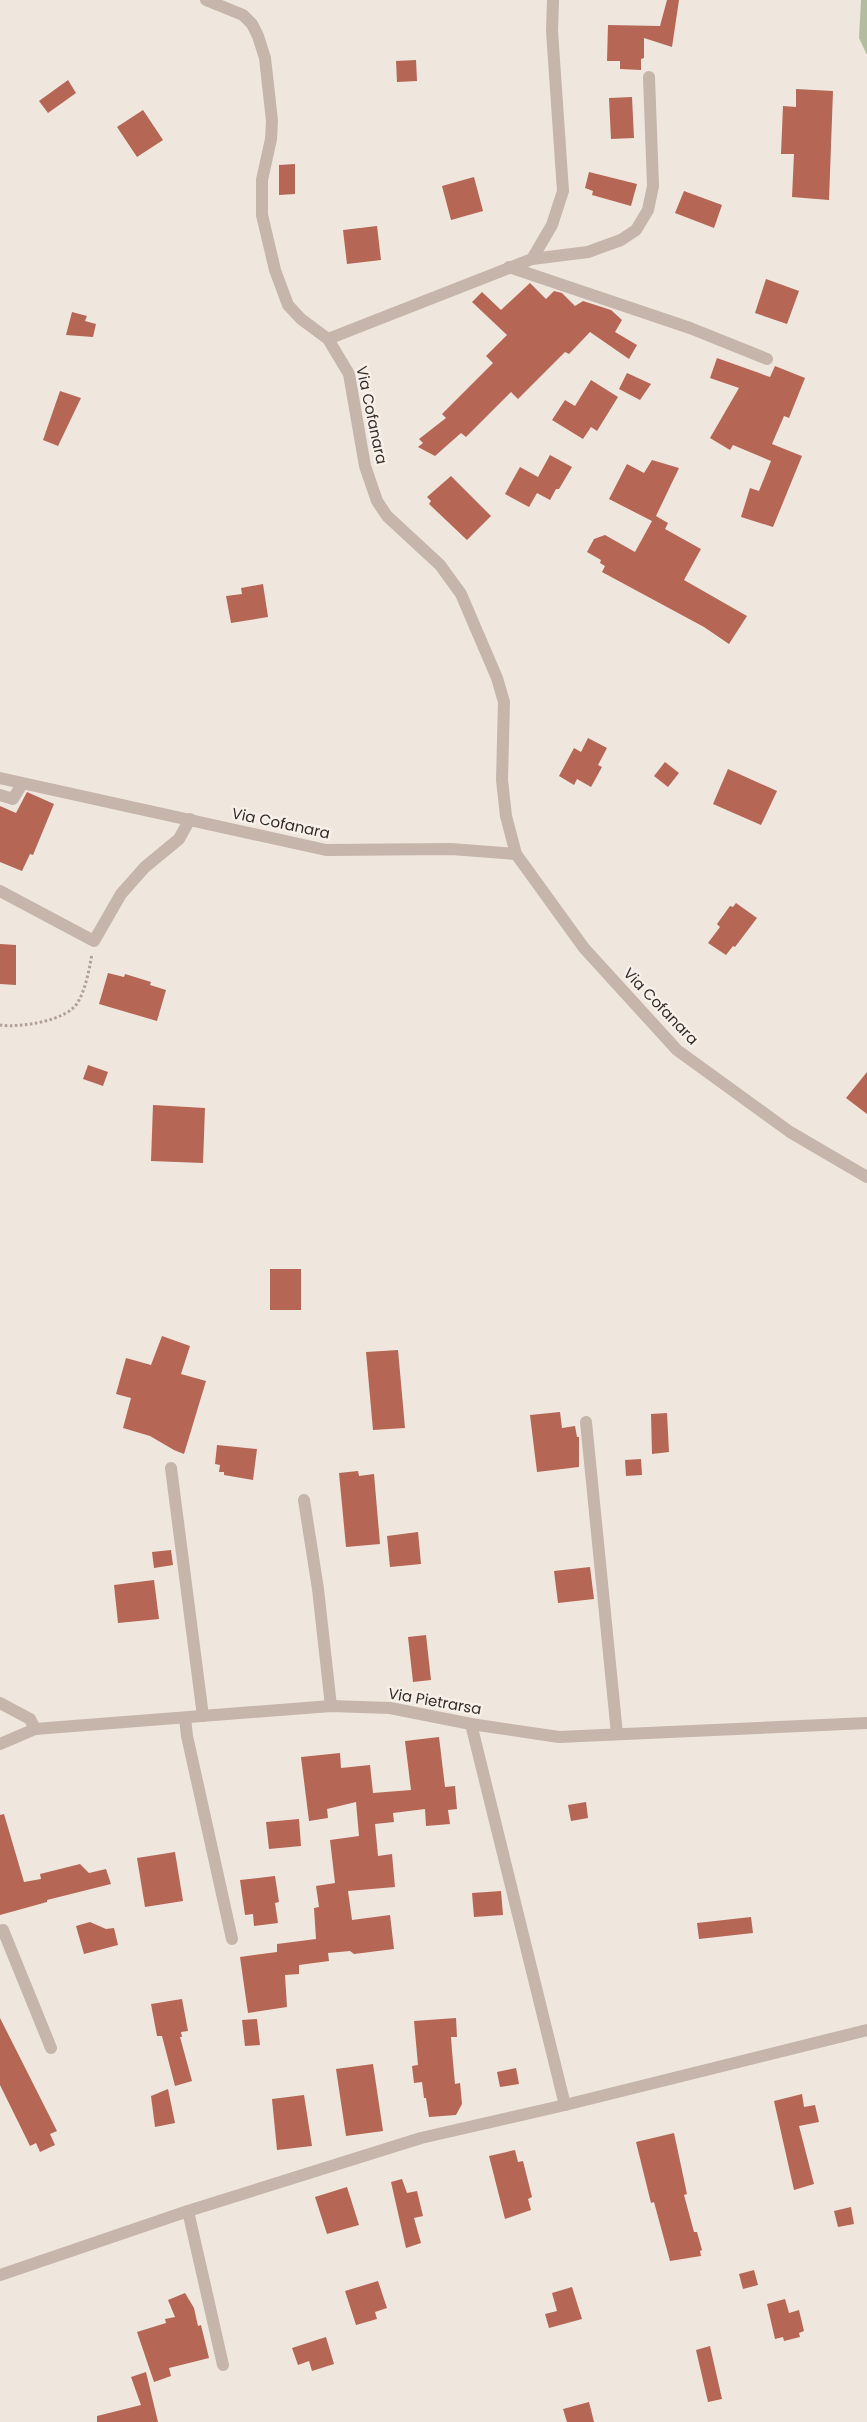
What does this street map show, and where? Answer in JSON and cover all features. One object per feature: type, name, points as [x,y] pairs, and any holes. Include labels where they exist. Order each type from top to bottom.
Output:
[{"type":"street","name":"Via Cofanara","points":[[206,0],[243,15],[252,24],[265,58],[272,121],[271,139],[262,180],[262,215],[275,270],[288,305],[301,319],[328,339],[349,374],[365,466],[377,501],[387,516],[440,565],[461,594],[497,678],[504,702],[502,780],[505,807],[516,854],[584,948],[677,1050],[790,1132],[867,1177]]},
{"type":"street","points":[[532,258],[552,225],[563,191],[552,32],[553,0]]},
{"type":"street","points":[[328,339],[532,258],[588,252],[621,240],[636,230],[648,210],[653,186],[649,77]]},
{"type":"street","points":[[509,267],[690,328],[767,360]]},
{"type":"street","name":"Via Cofanara","points":[[0,778],[326,850],[451,850],[516,854]]},
{"type":"street","points":[[0,795],[12,799],[22,784]]},
{"type":"street","points":[[0,891],[94,941],[121,894],[145,867],[179,839],[190,819]]},
{"type":"street","points":[[586,1422],[617,1734]]},
{"type":"street","points":[[171,1468],[203,1716]]},
{"type":"street","points":[[304,1500],[318,1589],[331,1706]]},
{"type":"street","points":[[0,1703],[30,1719],[35,1729]]},
{"type":"street","name":"Via Pietrarsa","points":[[0,1744],[35,1729],[331,1706],[390,1708],[471,1724],[559,1737],[867,1723]]},
{"type":"street","points":[[186,1718],[187,1736],[232,1939]]},
{"type":"street","points":[[471,1724],[565,2105]]},
{"type":"street","points":[[0,1931],[3,1930],[51,2048]]},
{"type":"street","points":[[0,2275],[188,2211],[421,2138],[565,2105],[867,2030]]},
{"type":"street","points":[[188,2211],[223,2365]]},
{"type":"path","points":[[0,1025],[12,1027],[58,1018],[78,1004],[88,975],[94,941]]},
{"type":"green space","points":[[861,0],[867,0],[867,55],[859,38]]},
{"type":"building","points":[[667,0],[679,0],[672,47],[644,38],[644,58],[641,59],[641,70],[620,69],[620,61],[607,61],[608,25],[660,26]]},
{"type":"building","points":[[416,60],[417,81],[397,82],[396,61]]},
{"type":"building","points":[[68,80],[76,93],[48,113],[39,101]]},
{"type":"building","points":[[796,89],[833,91],[829,200],[792,197],[794,154],[781,154],[783,106],[796,107]]},
{"type":"building","points":[[632,97],[634,138],[611,139],[609,98]]},
{"type":"building","points":[[143,110],[163,140],[137,157],[117,127]]},
{"type":"building","points":[[295,164],[295,194],[279,195],[279,165]]},
{"type":"building","points":[[589,172],[637,184],[631,206],[592,195],[593,191],[585,188]]},
{"type":"building","points":[[474,177],[483,211],[451,220],[442,186]]},
{"type":"building","points":[[684,191],[722,205],[714,228],[675,213]]},
{"type":"building","points":[[377,226],[381,260],[347,264],[343,230]]},
{"type":"building","points":[[766,279],[799,291],[787,324],[755,313]]},
{"type":"building","points":[[530,283],[546,299],[554,291],[562,293],[575,306],[583,301],[611,310],[622,320],[615,332],[637,345],[629,359],[590,332],[569,354],[565,352],[518,399],[511,392],[466,437],[461,433],[435,456],[418,447],[423,443],[419,439],[446,418],[442,414],[493,363],[486,356],[507,335],[472,302],[482,292],[501,310]]},
{"type":"building","points":[[72,312],[87,316],[85,321],[96,324],[93,337],[66,335]]},
{"type":"building","points":[[717,358],[770,377],[775,366],[805,378],[789,418],[784,416],[772,444],[802,456],[773,527],[741,517],[750,488],[759,491],[771,461],[733,445],[730,450],[710,438],[739,388],[710,378]]},
{"type":"building","points":[[627,373],[651,384],[640,400],[619,389]]},
{"type":"building","points":[[591,380],[618,397],[597,431],[591,427],[583,439],[552,420],[565,400],[575,406]]},
{"type":"building","points":[[60,391],[81,398],[58,446],[43,440]]},
{"type":"building","points":[[550,455],[572,467],[550,500],[537,493],[529,507],[505,494],[520,467],[538,477]]},
{"type":"building","points":[[652,460],[679,468],[656,516],[668,523],[665,529],[701,549],[684,580],[747,616],[729,644],[704,627],[602,572],[605,566],[600,563],[601,560],[587,552],[594,539],[605,535],[635,552],[652,521],[609,499],[627,464],[644,473]]},
{"type":"building","points":[[451,476],[491,516],[467,540],[429,504],[431,501],[427,497]]},
{"type":"building","points":[[263,584],[268,617],[231,623],[226,596],[242,594],[241,588]]},
{"type":"building","points":[[588,738],[607,748],[598,765],[602,767],[591,787],[577,779],[574,785],[559,776],[574,748],[581,752]]},
{"type":"building","points":[[665,762],[679,773],[668,787],[654,776]]},
{"type":"building","points":[[728,769],[777,791],[761,825],[713,804]]},
{"type":"building","points":[[27,792],[54,804],[33,855],[30,854],[22,871],[0,862],[0,806],[16,813]]},
{"type":"building","points":[[736,903],[757,918],[735,947],[733,946],[726,955],[708,943],[720,927],[717,924],[730,906],[733,907]]},
{"type":"building","points":[[0,944],[16,945],[16,985],[0,984]]},
{"type":"building","points":[[108,973],[124,977],[125,974],[151,982],[150,985],[166,990],[157,1021],[99,1004]]},
{"type":"building","points":[[88,1065],[108,1072],[103,1086],[83,1079]]},
{"type":"building","points":[[867,1072],[867,1114],[846,1098]]},
{"type":"building","points":[[153,1105],[205,1108],[203,1163],[151,1161]]},
{"type":"building","points":[[270,1269],[301,1269],[301,1310],[270,1310]]},
{"type":"building","points":[[162,1336],[190,1346],[181,1374],[206,1381],[184,1454],[150,1436],[123,1428],[131,1398],[116,1394],[126,1358],[151,1365]]},
{"type":"building","points":[[398,1350],[405,1428],[373,1430],[366,1352]]},
{"type":"building","points":[[560,1412],[562,1428],[575,1426],[577,1437],[579,1437],[579,1467],[537,1472],[530,1415]]},
{"type":"building","points":[[667,1413],[669,1452],[652,1454],[651,1414]]},
{"type":"building","points":[[217,1445],[257,1449],[253,1480],[224,1475],[224,1472],[219,1472],[220,1465],[215,1464]]},
{"type":"building","points":[[641,1459],[642,1475],[626,1476],[625,1460]]},
{"type":"building","points":[[358,1471],[359,1476],[374,1474],[380,1544],[346,1547],[339,1473]]},
{"type":"building","points":[[418,1532],[421,1564],[390,1567],[387,1536]]},
{"type":"building","points":[[171,1550],[173,1565],[154,1568],[152,1552]]},
{"type":"building","points":[[590,1567],[594,1599],[558,1603],[554,1571]]},
{"type":"building","points":[[154,1580],[159,1619],[118,1623],[114,1585]]},
{"type":"building","points":[[426,1635],[431,1680],[413,1682],[408,1637]]},
{"type":"building","points":[[439,1737],[445,1787],[455,1786],[457,1809],[448,1810],[450,1824],[426,1826],[425,1809],[393,1813],[394,1822],[375,1824],[378,1856],[392,1854],[395,1887],[348,1891],[352,1920],[390,1915],[394,1949],[354,1954],[350,1951],[328,1953],[329,1961],[299,1965],[299,1974],[285,1975],[287,2007],[248,2013],[240,1957],[277,1952],[277,1944],[316,1939],[314,1908],[319,1907],[316,1886],[335,1883],[330,1840],[359,1836],[356,1802],[327,1809],[328,1818],[309,1821],[301,1757],[340,1753],[341,1768],[370,1765],[373,1793],[411,1790],[405,1741]]},
{"type":"building","points":[[586,1802],[588,1818],[571,1821],[568,1805]]},
{"type":"building","points":[[4,1814],[24,1882],[41,1879],[40,1874],[80,1864],[89,1873],[106,1869],[111,1884],[47,1900],[47,1902],[0,1915],[0,1815]]},
{"type":"building","points":[[299,1819],[301,1846],[269,1849],[266,1822]]},
{"type":"building","points":[[175,1852],[183,1901],[145,1907],[137,1858]]},
{"type":"building","points":[[275,1876],[279,1902],[275,1903],[278,1923],[254,1926],[253,1914],[245,1915],[240,1880]]},
{"type":"building","points":[[501,1891],[503,1915],[474,1917],[472,1893]]},
{"type":"building","points":[[751,1917],[753,1933],[699,1939],[697,1923]]},
{"type":"building","points":[[90,1922],[106,1929],[114,1928],[118,1945],[84,1954],[76,1926]]},
{"type":"building","points":[[182,1999],[188,2031],[181,2032],[182,2037],[180,2037],[192,2081],[175,2086],[162,2036],[157,2036],[151,2004]]},
{"type":"building","points":[[0,2018],[57,2131],[50,2134],[55,2145],[40,2152],[36,2143],[30,2146],[0,2085]]},
{"type":"building","points":[[456,2018],[457,2037],[451,2037],[455,2084],[460,2083],[462,2104],[456,2115],[429,2117],[422,2082],[414,2083],[412,2066],[418,2065],[414,2021]]},
{"type":"building","points":[[257,2019],[260,2045],[245,2046],[242,2020]]},
{"type":"building","points":[[373,2064],[383,2131],[346,2136],[336,2069]]},
{"type":"building","points":[[516,2068],[519,2084],[500,2087],[497,2072]]},
{"type":"building","points":[[168,2089],[175,2123],[155,2127],[151,2096]]},
{"type":"building","points":[[802,2094],[804,2107],[815,2105],[819,2122],[799,2126],[814,2184],[794,2190],[774,2101]]},
{"type":"building","points":[[304,2095],[312,2146],[277,2150],[272,2099]]},
{"type":"building","points":[[674,2133],[687,2194],[684,2195],[694,2232],[697,2232],[702,2250],[700,2251],[701,2256],[670,2261],[654,2202],[651,2203],[636,2142]]},
{"type":"building","points":[[515,2150],[518,2162],[523,2161],[532,2197],[528,2199],[531,2210],[505,2219],[489,2156]]},
{"type":"building","points":[[402,2179],[407,2193],[417,2191],[423,2216],[414,2218],[421,2243],[406,2248],[391,2182]]},
{"type":"building","points":[[347,2187],[359,2225],[327,2234],[315,2197]]},
{"type":"building","points":[[851,2207],[854,2224],[838,2227],[834,2211]]},
{"type":"building","points":[[754,2270],[758,2285],[743,2289],[739,2274]]},
{"type":"building","points":[[378,2281],[387,2308],[375,2312],[377,2319],[356,2325],[345,2291]]},
{"type":"building","points":[[572,2287],[582,2319],[549,2328],[545,2314],[557,2311],[552,2293]]},
{"type":"building","points":[[185,2293],[194,2308],[198,2326],[201,2325],[209,2358],[169,2368],[171,2376],[154,2382],[137,2332],[166,2323],[165,2319],[175,2317],[168,2300]]},
{"type":"building","points":[[785,2299],[789,2313],[799,2310],[804,2331],[799,2333],[800,2337],[784,2341],[783,2337],[775,2339],[767,2304]]},
{"type":"building","points":[[326,2337],[334,2364],[312,2371],[309,2361],[298,2365],[292,2348]]},
{"type":"building","points":[[710,2346],[722,2399],[708,2402],[696,2350]]},
{"type":"building","points":[[146,2372],[158,2422],[97,2422],[97,2416],[141,2405],[131,2377]]},
{"type":"building","points":[[589,2402],[594,2422],[567,2422],[563,2409]]}]
